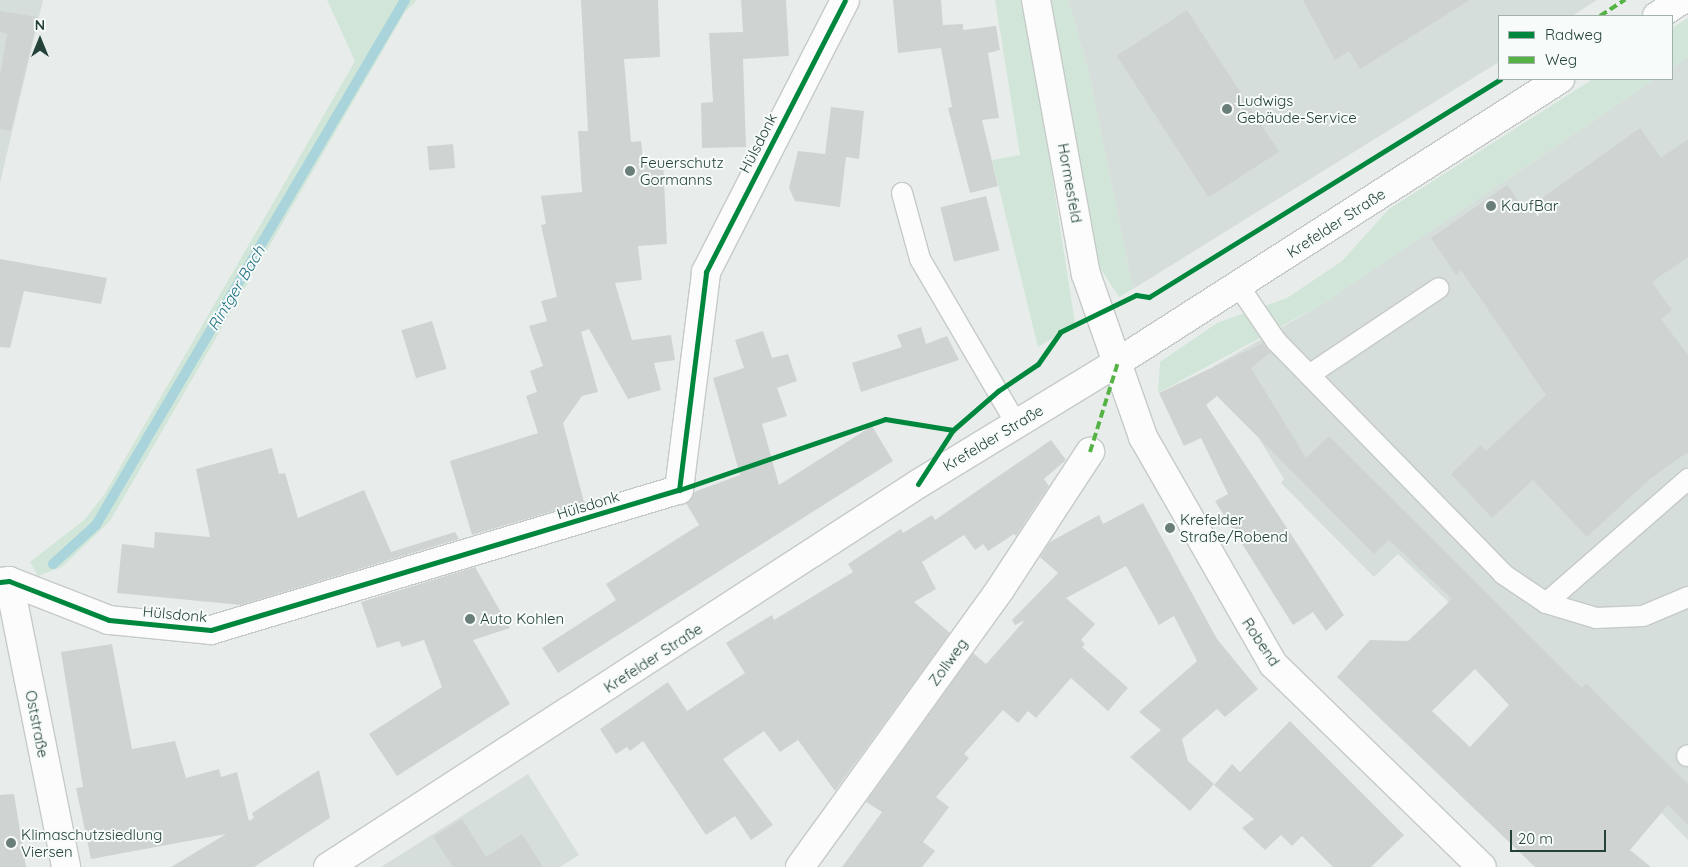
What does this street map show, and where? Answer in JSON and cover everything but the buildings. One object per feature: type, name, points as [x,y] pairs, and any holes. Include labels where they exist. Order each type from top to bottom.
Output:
[{"type":"street","name":"Hülsdonk","points":[[4,582],[109,620],[211,630],[679,490],[706,272],[845,0]]},
{"type":"street","name":"Hormesfeld","points":[[1036,0],[1045,30],[1086,274],[1118,362]]},
{"type":"street","points":[[1659,15],[1682,0]]},
{"type":"street","name":"Krefelder Straße","points":[[328,867],[1016,423],[1118,362],[1558,80]]},
{"type":"street","name":"Robend","points":[[1118,362],[1143,437],[1273,664],[1482,867]]},
{"type":"street","name":"Zollweg","points":[[800,867],[1001,588],[1090,452]]},
{"type":"street","name":"Oststraße","points":[[4,582],[66,867]]},
{"type":"lane","points":[[902,193],[920,259],[1016,423]]},
{"type":"lane","points":[[1238,285],[1276,341],[1503,574],[1546,603],[1596,618],[1643,616],[1688,597]]},
{"type":"lane","points":[[1309,375],[1439,288]]},
{"type":"lane","points":[[1546,603],[1688,479]]},
{"type":"shaded area","points":[[0,0],[43,0],[0,183]]},
{"type":"shaded area","points":[[1068,0],[1597,0],[1574,15],[1498,15],[1498,63],[1133,289],[1088,70]]},
{"type":"shaded area","points":[[1688,57],[1688,840],[1543,692],[1398,554],[1374,577],[1281,483],[1284,479],[1214,366],[1321,305],[1654,80],[1673,80],[1673,67]]},
{"type":"shaded area","points":[[528,774],[579,855],[560,867],[381,867]]},
{"type":"green space","points":[[327,0],[417,0],[405,12],[110,521],[62,567],[38,576],[30,562],[84,520],[104,495],[355,61]]},
{"type":"green space","points":[[995,0],[1020,0],[1033,52],[1075,324],[1038,347],[992,160],[1020,155]]},
{"type":"green space","points":[[1051,0],[1068,0],[1088,70],[1133,289],[1119,297],[1098,265]]},
{"type":"green space","points":[[1688,18],[1688,57],[1673,67],[1673,27]]},
{"type":"green space","points":[[1591,80],[1654,80],[1321,305],[1158,393],[1160,362],[1217,323],[1287,298],[1342,261],[1389,209]]},
{"type":"waterway","name":"Rintger Bach","points":[[53,564],[96,525],[405,0]]},
{"type":"marked path","points":[[1602,15],[1625,0]]},
{"type":"marked path","points":[[1090,452],[1118,362]]},
{"type":"cycle path","points":[[0,582],[9,581],[109,620],[211,630],[679,490],[706,272],[845,0]]},
{"type":"cycle path","points":[[918,484],[953,430],[998,391],[1038,364],[1060,332],[1136,295],[1149,297],[1498,80]]},
{"type":"cycle path","points":[[679,490],[885,419],[953,430]]},
{"type":"place","name":"Ludwigs Gebäude-Service","points":[[1227,109]]},
{"type":"place","name":"Feuerschutz Gormanns","points":[[630,171]]},
{"type":"place","name":"KaufBar","points":[[1491,206]]},
{"type":"place","name":"Krefelder Straße/Robend","points":[[1170,528]]},
{"type":"place","name":"Auto Kohlen","points":[[470,619]]},
{"type":"place","name":"Klimaschutzsiedlung Viersen","points":[[11,843]]}]
